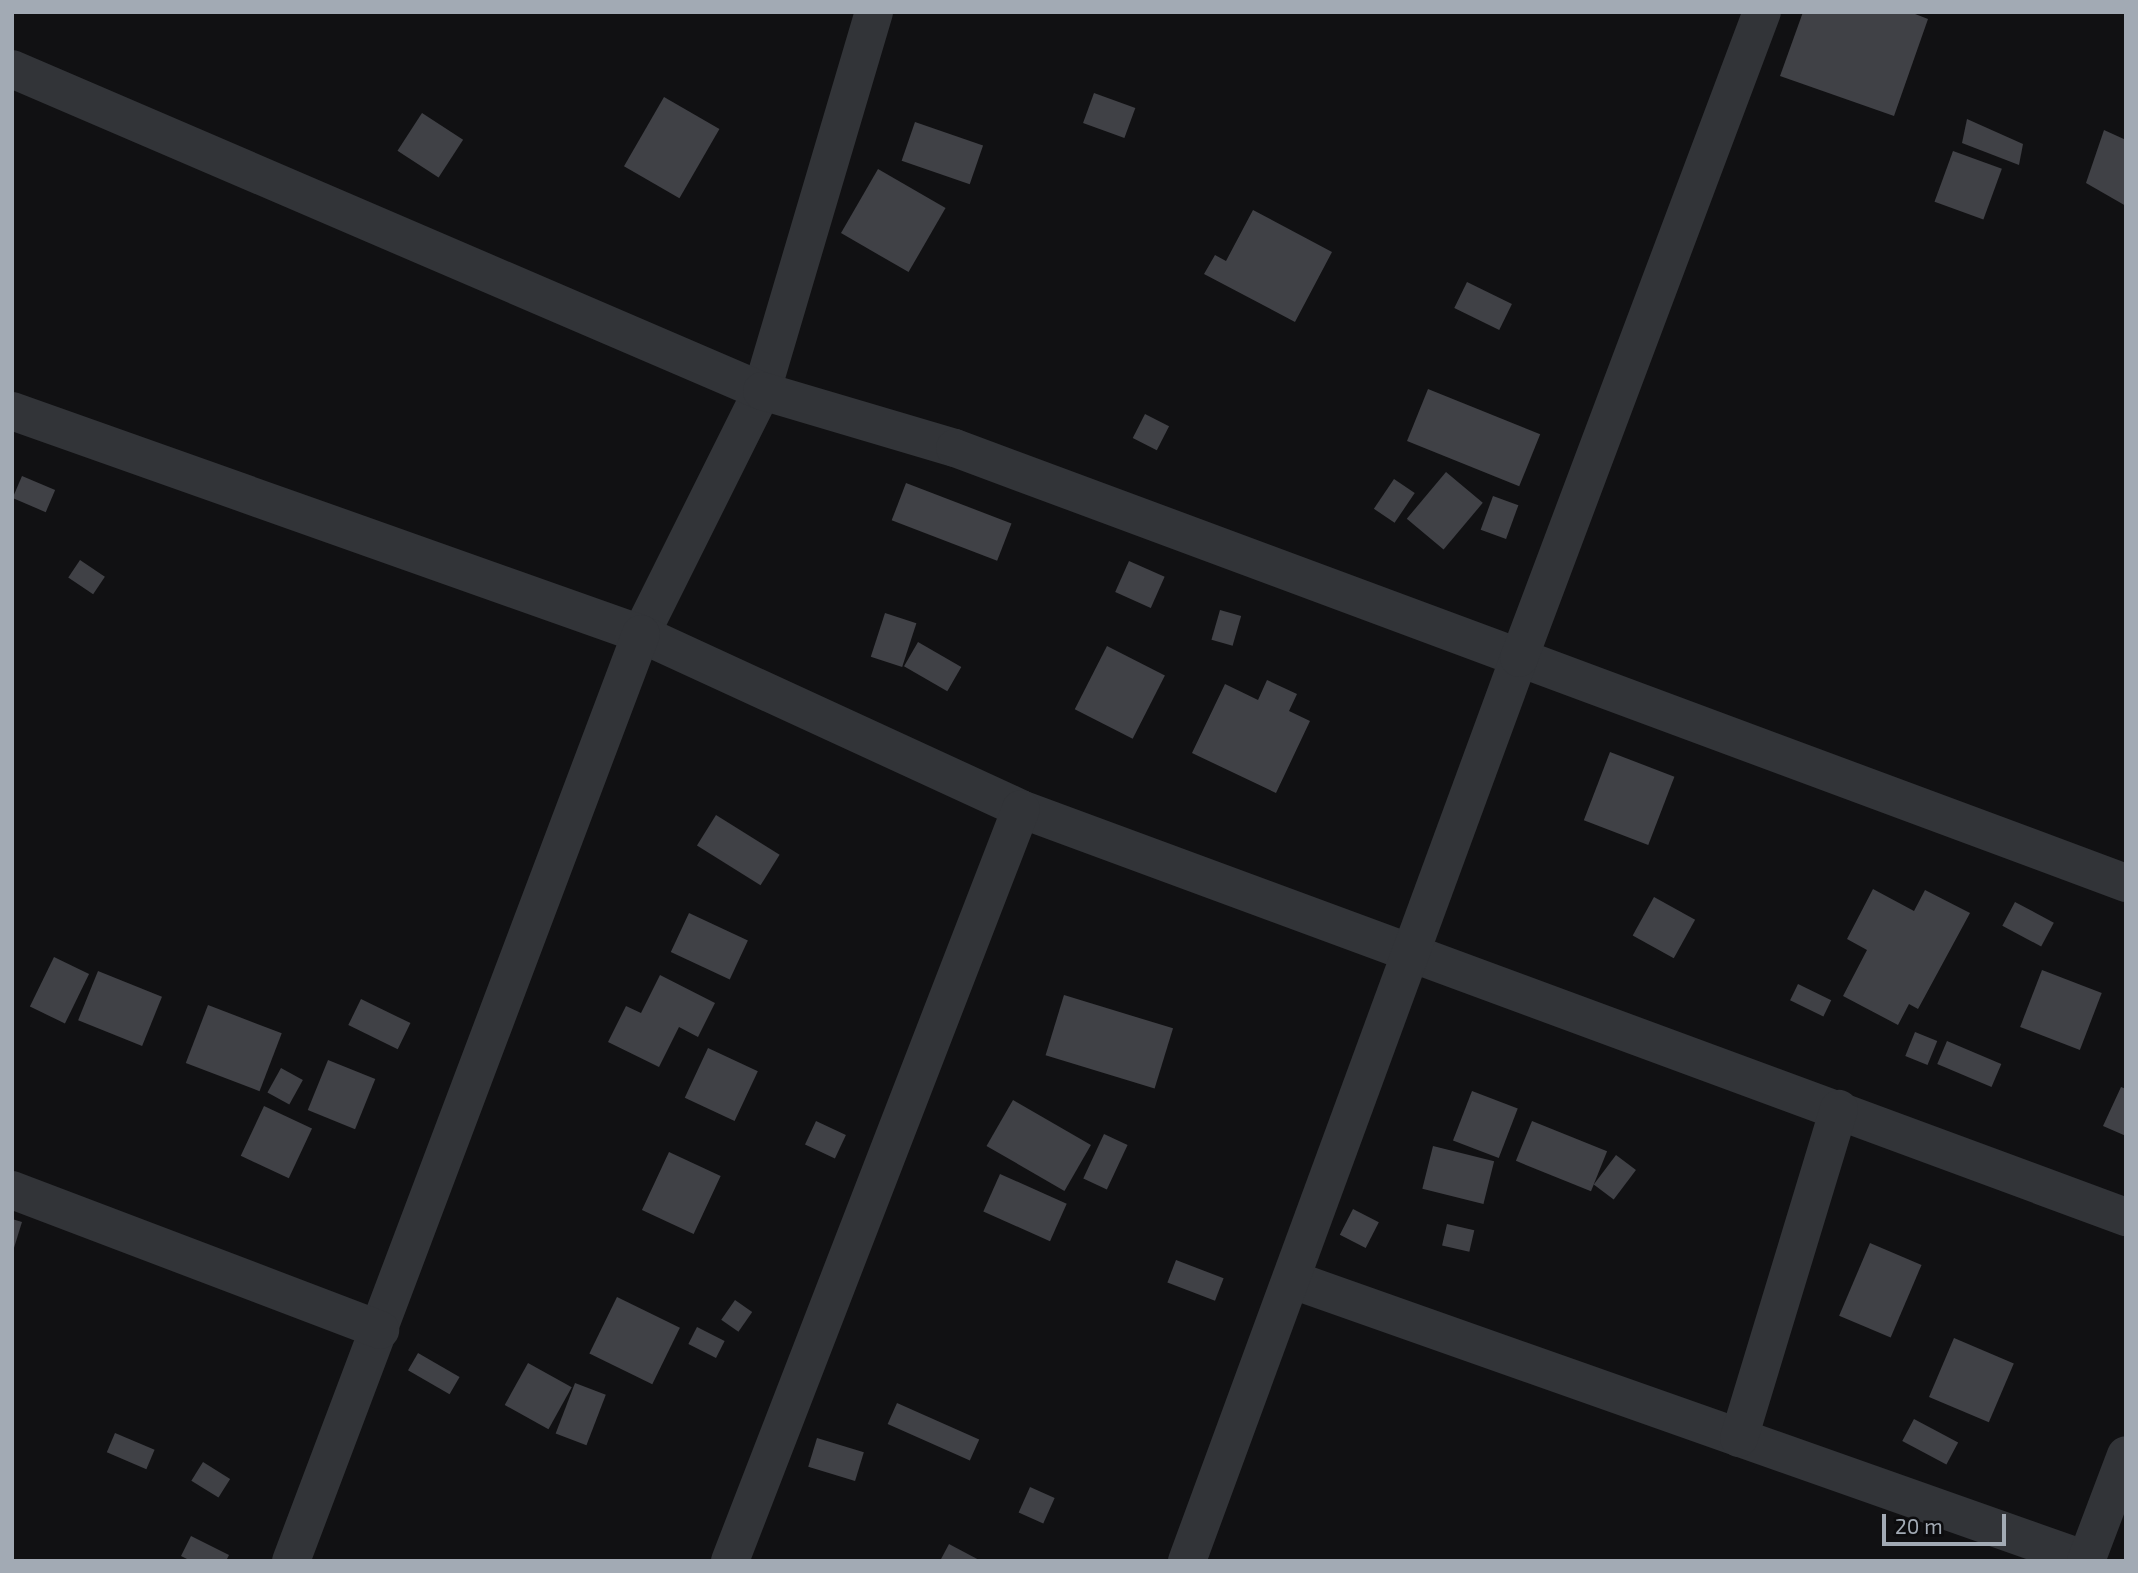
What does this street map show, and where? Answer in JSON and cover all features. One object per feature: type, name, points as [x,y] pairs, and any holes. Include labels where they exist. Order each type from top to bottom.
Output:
[{"type":"street","points":[[291,1561],[640,634],[762,391],[874,12]]},
{"type":"street","points":[[1187,1561],[1293,1280],[1519,658],[1762,12]]},
{"type":"street","points":[[12,69],[762,391],[955,448],[2126,883]]},
{"type":"street","points":[[12,411],[640,634],[1021,809],[1413,950],[2126,1217]]},
{"type":"street","points":[[730,1561],[1021,809]]},
{"type":"street","points":[[1739,1438],[1839,1110]]},
{"type":"street","points":[[12,1190],[380,1330]]},
{"type":"street","points":[[1293,1280],[2086,1561],[2126,1455]]},
{"type":"building","points":[[1803,12],[1910,12],[1928,19],[1894,116],[1780,76]]},
{"type":"building","points":[[1094,93],[1135,108],[1124,138],[1083,123]]},
{"type":"building","points":[[664,97],[719,129],[679,198],[624,166]]},
{"type":"building","points":[[422,113],[463,140],[439,177],[397,151]]},
{"type":"building","points":[[1967,119],[2023,144],[2019,165],[1962,143]]},
{"type":"building","points":[[915,122],[983,145],[970,184],[902,161]]},
{"type":"building","points":[[2104,130],[2126,140],[2126,206],[2086,183]]},
{"type":"building","points":[[1953,151],[2002,169],[1983,220],[1935,202]]},
{"type":"building","points":[[878,169],[946,208],[909,272],[841,233]]},
{"type":"building","points":[[1253,210],[1332,252],[1295,322],[1204,274],[1215,255],[1226,261]]},
{"type":"building","points":[[1467,282],[1512,304],[1499,330],[1454,308]]},
{"type":"building","points":[[1428,389],[1540,434],[1519,486],[1407,441]]},
{"type":"building","points":[[1145,414],[1169,426],[1157,450],[1133,438]]},
{"type":"building","points":[[1446,472],[1483,503],[1444,550],[1407,519]]},
{"type":"building","points":[[22,476],[55,490],[46,512],[13,498]]},
{"type":"building","points":[[1394,479],[1415,493],[1395,523],[1374,509]]},
{"type":"building","points":[[906,483],[1011,523],[997,561],[892,520]]},
{"type":"building","points":[[1493,496],[1518,505],[1506,539],[1481,530]]},
{"type":"building","points":[[80,560],[105,577],[93,594],[68,577]]},
{"type":"building","points":[[1129,561],[1165,577],[1151,608],[1115,592]]},
{"type":"building","points":[[1220,610],[1241,616],[1233,646],[1211,640]]},
{"type":"building","points":[[885,613],[916,623],[902,667],[871,657]]},
{"type":"building","points":[[918,642],[961,667],[947,691],[904,666]]},
{"type":"building","points":[[1107,646],[1165,676],[1133,739],[1075,709]]},
{"type":"building","points":[[1267,680],[1297,694],[1289,711],[1310,721],[1276,793],[1192,753],[1225,684],[1258,700]]},
{"type":"building","points":[[1610,752],[1674,777],[1648,845],[1584,820]]},
{"type":"building","points":[[716,815],[780,855],[761,885],[697,846]]},
{"type":"building","points":[[1873,889],[1914,911],[1925,890],[1970,913],[1918,1009],[1909,1004],[1898,1025],[1843,996],[1867,950],[1847,939]]},
{"type":"building","points":[[1654,897],[1695,920],[1674,958],[1633,935]]},
{"type":"building","points":[[2015,902],[2054,923],[2041,946],[2002,926]]},
{"type":"building","points":[[689,913],[748,940],[730,979],[671,952]]},
{"type":"building","points":[[54,957],[89,974],[65,1024],[30,1006]]},
{"type":"building","points":[[2042,970],[2102,993],[2080,1050],[2020,1027]]},
{"type":"building","points":[[98,971],[162,997],[142,1046],[78,1020]]},
{"type":"building","points":[[660,975],[715,1003],[698,1037],[679,1027],[659,1067],[608,1042],[626,1006],[641,1013]]},
{"type":"building","points":[[1798,984],[1831,1000],[1823,1016],[1790,1000]]},
{"type":"building","points":[[1064,995],[1173,1028],[1155,1089],[1046,1055]]},
{"type":"building","points":[[361,999],[410,1023],[398,1049],[348,1025]]},
{"type":"building","points":[[208,1005],[282,1033],[260,1091],[186,1063]]},
{"type":"building","points":[[1915,1032],[1937,1041],[1928,1065],[1905,1056]]},
{"type":"building","points":[[1947,1041],[2001,1064],[1992,1087],[1937,1064]]},
{"type":"building","points":[[708,1048],[758,1071],[735,1121],[685,1098]]},
{"type":"building","points":[[328,1060],[375,1079],[355,1129],[308,1110]]},
{"type":"building","points":[[281,1068],[303,1080],[289,1105],[267,1092]]},
{"type":"building","points":[[2121,1087],[2126,1089],[2126,1136],[2103,1126]]},
{"type":"building","points":[[1472,1091],[1518,1109],[1499,1158],[1453,1140]]},
{"type":"building","points":[[1013,1100],[1091,1145],[1064,1191],[986,1146]]},
{"type":"building","points":[[264,1106],[312,1128],[289,1178],[241,1156]]},
{"type":"building","points":[[816,1121],[846,1135],[835,1159],[805,1145]]},
{"type":"building","points":[[1532,1121],[1607,1151],[1591,1191],[1516,1161]]},
{"type":"building","points":[[1104,1134],[1128,1145],[1107,1189],[1083,1178]]},
{"type":"building","points":[[1433,1146],[1494,1161],[1483,1204],[1422,1189]]},
{"type":"building","points":[[669,1152],[721,1176],[694,1234],[642,1210]]},
{"type":"building","points":[[1616,1155],[1636,1170],[1614,1200],[1594,1185]]},
{"type":"building","points":[[1000,1174],[1067,1204],[1050,1241],[983,1211]]},
{"type":"building","points":[[1353,1209],[1379,1222],[1366,1248],[1340,1235]]},
{"type":"building","points":[[12,1219],[22,1222],[13,1251],[12,1251]]},
{"type":"building","points":[[1447,1224],[1474,1230],[1469,1252],[1442,1245]]},
{"type":"building","points":[[1870,1243],[1922,1265],[1891,1338],[1839,1316]]},
{"type":"building","points":[[1176,1260],[1224,1278],[1215,1301],[1167,1282]]},
{"type":"building","points":[[617,1297],[680,1328],[652,1384],[589,1354]]},
{"type":"building","points":[[735,1300],[752,1312],[738,1332],[721,1320]]},
{"type":"building","points":[[697,1327],[725,1341],[716,1358],[688,1344]]},
{"type":"building","points":[[1954,1338],[2014,1363],[1989,1422],[1929,1397]]},
{"type":"building","points":[[418,1353],[460,1377],[450,1394],[408,1370]]},
{"type":"building","points":[[528,1363],[572,1387],[548,1429],[505,1405]]},
{"type":"building","points":[[575,1383],[606,1395],[586,1445],[556,1433]]},
{"type":"building","points":[[897,1403],[979,1440],[970,1461],[888,1424]]},
{"type":"building","points":[[1914,1419],[1958,1442],[1946,1465],[1902,1441]]},
{"type":"building","points":[[115,1433],[155,1450],[146,1469],[107,1452]]},
{"type":"building","points":[[817,1438],[864,1452],[855,1481],[808,1467]]},
{"type":"building","points":[[203,1462],[230,1479],[218,1498],[191,1481]]},
{"type":"building","points":[[1030,1487],[1055,1498],[1043,1524],[1019,1513]]},
{"type":"building","points":[[191,1536],[229,1555],[226,1561],[191,1561],[181,1556]]},
{"type":"building","points":[[949,1544],[981,1561],[940,1561]]}]
